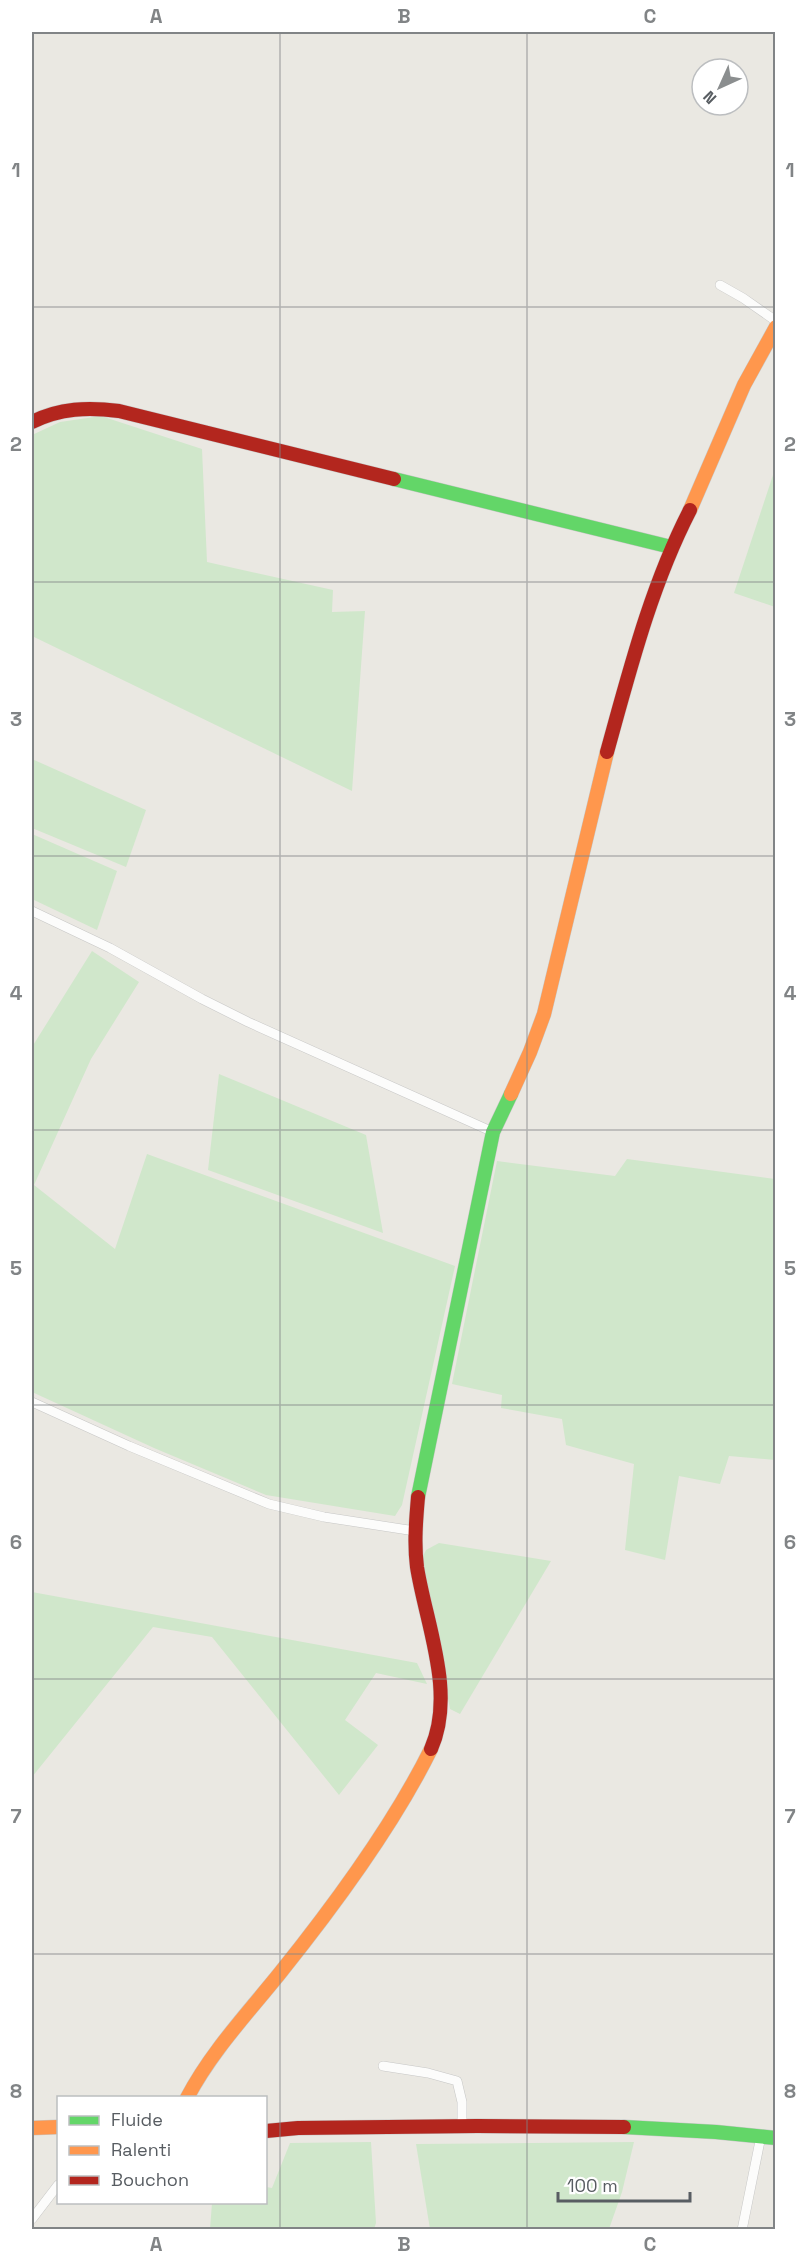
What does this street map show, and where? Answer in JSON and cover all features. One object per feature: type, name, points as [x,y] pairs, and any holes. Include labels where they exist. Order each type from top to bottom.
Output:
[{"type":"street","points":[[720,285],[776,321]]},
{"type":"street","points":[[187,2096],[218,2050],[345,1889],[409,1788],[435,1739],[440,1711],[438,1684],[417,1564],[415,1532],[419,1486],[493,1132],[530,1052],[544,1014],[621,698],[670,547],[697,496],[744,385],[776,327]]},
{"type":"street","points":[[32,422],[48,413],[69,408],[92,407],[119,411],[670,547]]},
{"type":"street","points":[[32,911],[110,948],[238,1017],[493,1132]]},
{"type":"street","points":[[32,1402],[129,1446],[268,1504],[324,1517],[415,1532]]},
{"type":"street","points":[[383,2066],[428,2073],[457,2081],[462,2102],[462,2127]]},
{"type":"street","points":[[267,2129],[624,2126],[714,2130],[776,2138]]},
{"type":"street","points":[[32,2128],[57,2127]]},
{"type":"street","points":[[32,2135],[57,2136]]},
{"type":"street","points":[[742,2229],[760,2136]]},
{"type":"street","points":[[32,2219],[57,2186]]},
{"type":"green space","points":[[101,416],[202,449],[207,562],[333,590],[332,612],[365,611],[352,791],[32,636],[32,435],[60,422]]},
{"type":"green space","points":[[775,469],[775,607],[734,593]]},
{"type":"green space","points":[[32,759],[146,810],[126,867],[32,828]]},
{"type":"green space","points":[[32,834],[117,871],[97,930],[32,899]]},
{"type":"green space","points":[[92,951],[139,982],[91,1059],[34,1185],[115,1249],[147,1154],[455,1266],[402,1505],[395,1516],[266,1495],[154,1448],[32,1392],[32,1047]]},
{"type":"green space","points":[[219,1074],[366,1135],[383,1233],[208,1170]]},
{"type":"green space","points":[[627,1159],[775,1179],[775,1460],[729,1456],[720,1484],[679,1476],[665,1560],[625,1550],[634,1464],[566,1445],[562,1419],[501,1408],[502,1395],[452,1384],[497,1161],[615,1176]]},
{"type":"green space","points":[[439,1543],[551,1561],[460,1714],[450,1709],[422,1558],[426,1550]]},
{"type":"green space","points":[[32,1592],[417,1663],[427,1684],[376,1673],[345,1720],[378,1745],[339,1795],[212,1637],[153,1627],[32,1777]]},
{"type":"green space","points":[[371,2142],[376,2223],[374,2229],[210,2229],[212,2204],[267,2204],[267,2187],[272,2188],[290,2143]]},
{"type":"green space","points":[[634,2142],[622,2192],[609,2229],[430,2229],[416,2144]]},
{"type":"traffic: fast","points":[[394,479],[671,547]]},
{"type":"traffic: fast","points":[[418,1497],[493,1132],[511,1094]]},
{"type":"traffic: fast","points":[[624,2127],[776,2138]]},
{"type":"traffic: slow","points":[[690,510],[744,385],[776,327]]},
{"type":"traffic: slow","points":[[511,1094],[544,1014],[607,752]]},
{"type":"traffic: slow","points":[[188,2096],[218,2049],[300,1948],[361,1865],[399,1807],[431,1749]]},
{"type":"traffic: slow","points":[[32,2128],[57,2127]]},
{"type":"traffic: jam","points":[[32,422],[64,411],[96,409],[119,411],[394,479]]},
{"type":"traffic: jam","points":[[607,752],[653,598],[690,510]]},
{"type":"traffic: jam","points":[[418,1497],[415,1541],[417,1567],[440,1682],[441,1705],[438,1727],[431,1749]]},
{"type":"traffic: jam","points":[[267,2131],[298,2128],[477,2126],[624,2127]]}]
